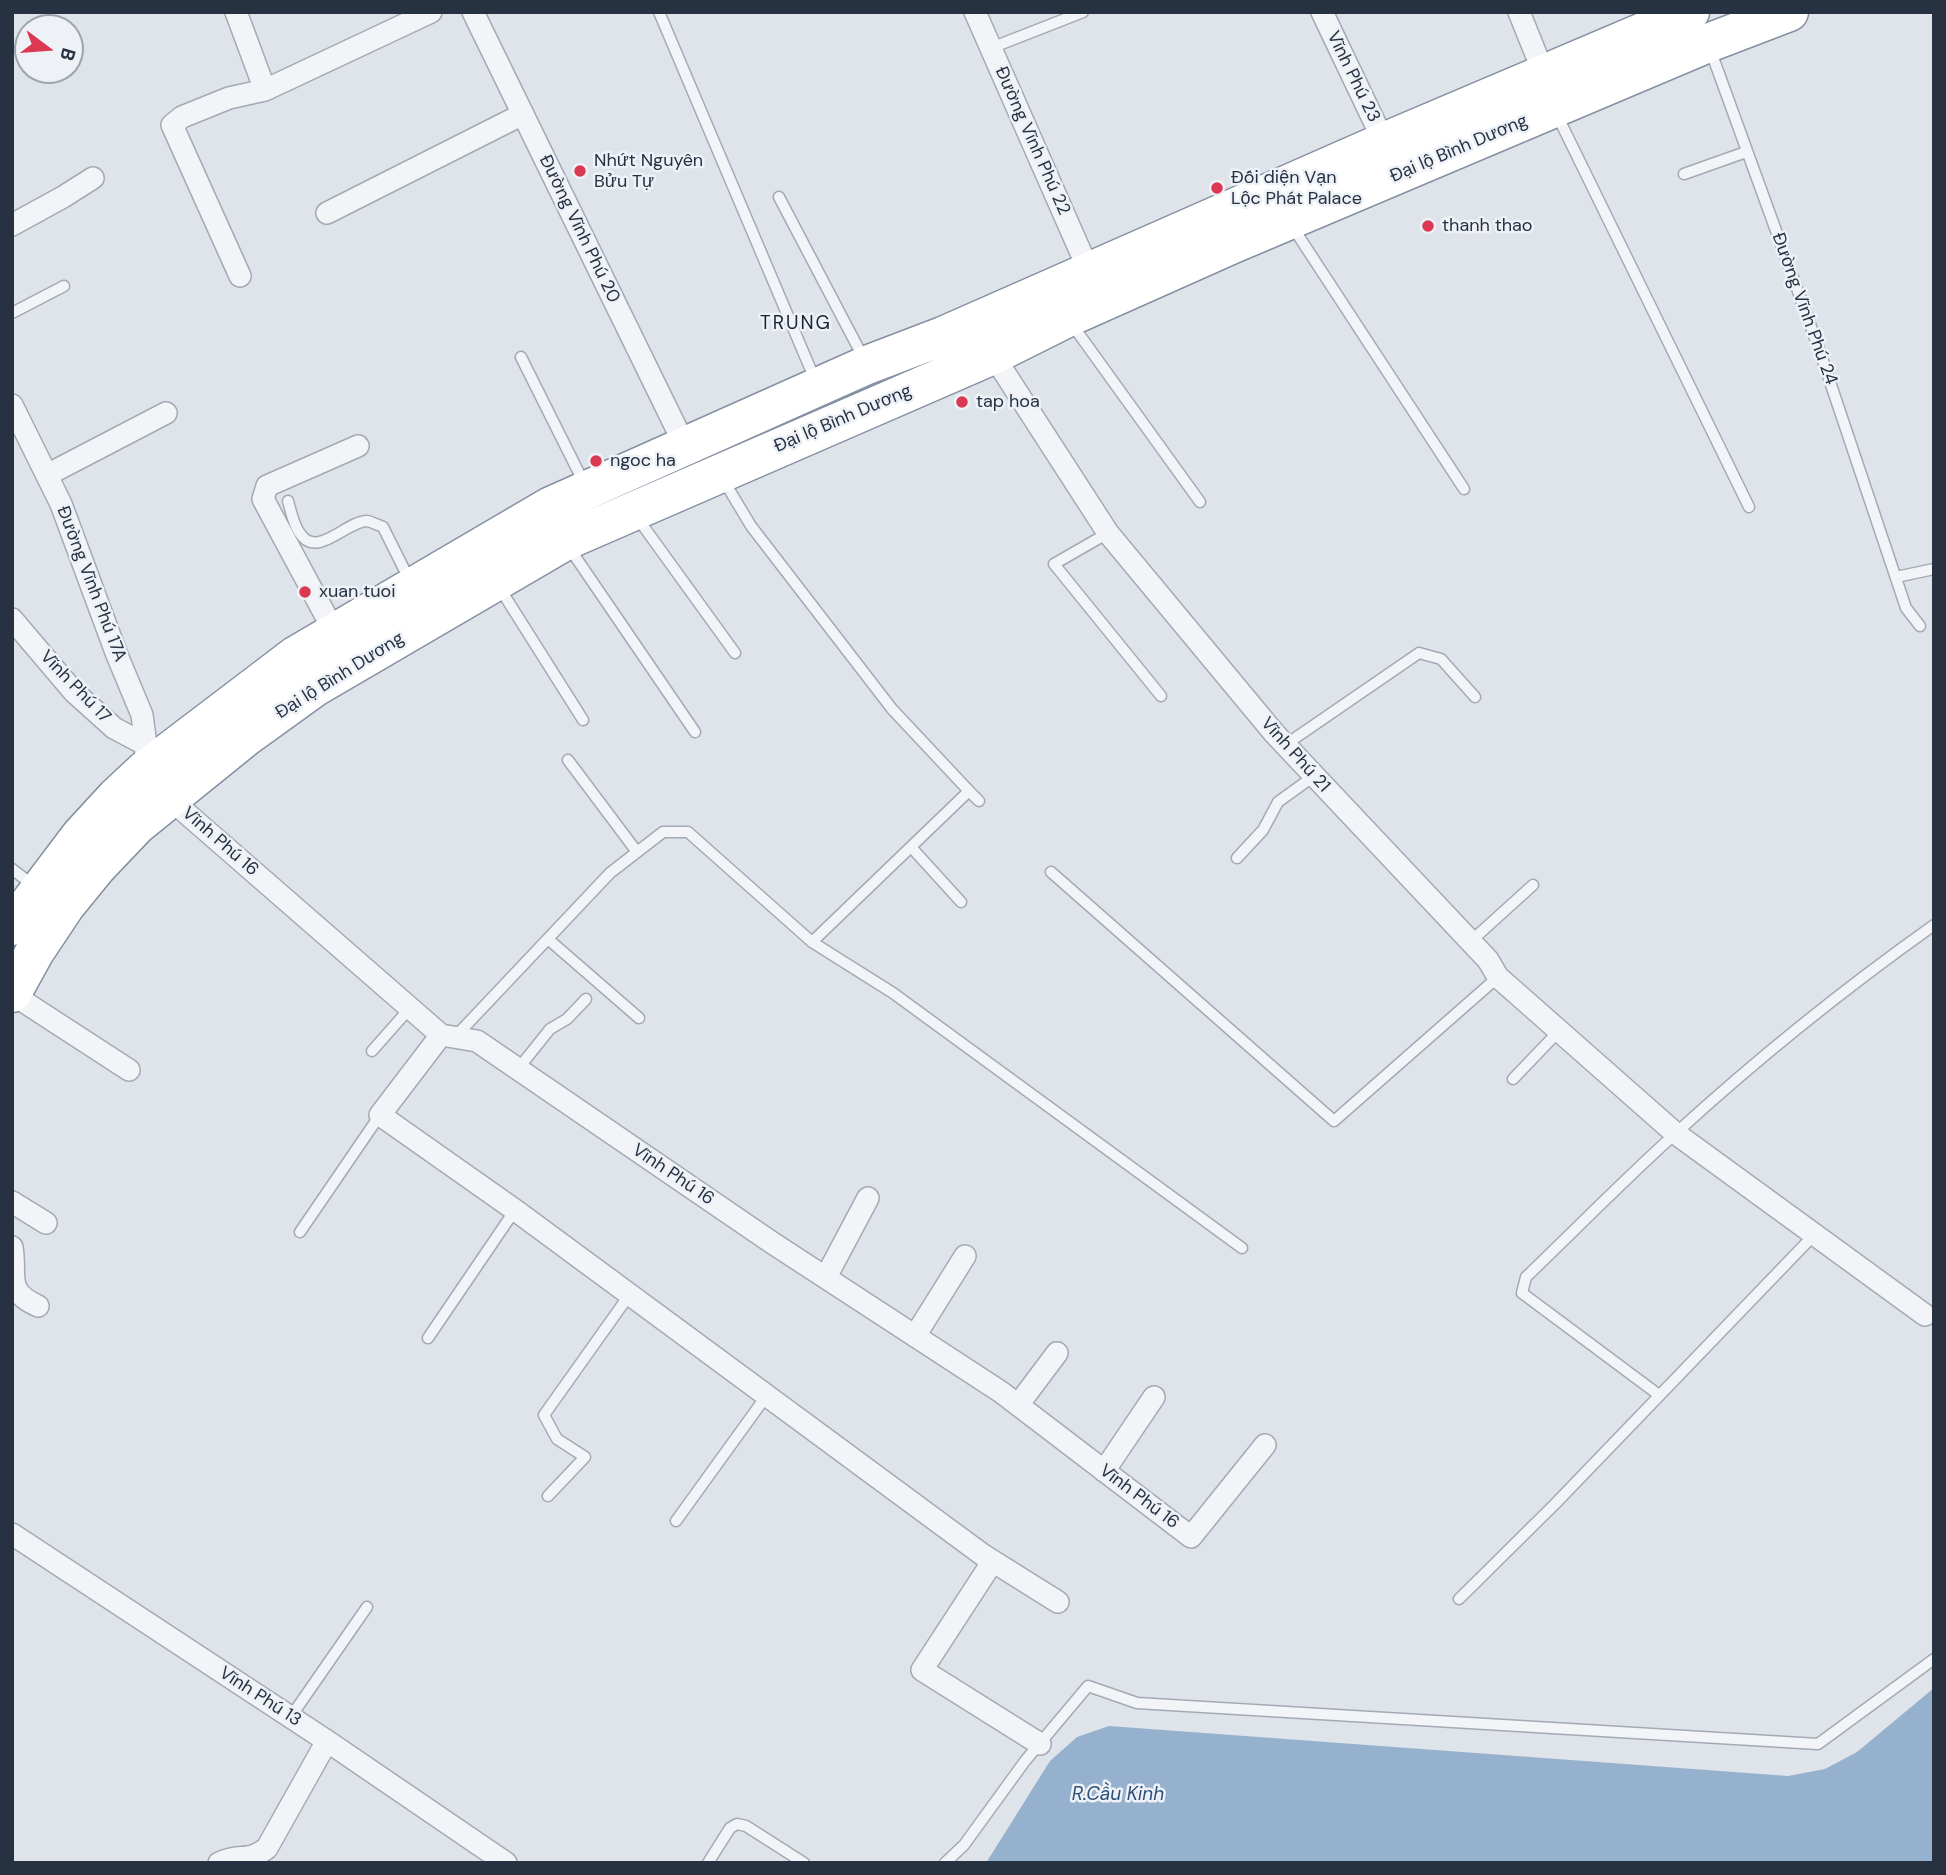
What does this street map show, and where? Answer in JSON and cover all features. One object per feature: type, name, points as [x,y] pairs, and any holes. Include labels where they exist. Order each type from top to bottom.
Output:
[{"type":"highway","name":"Đại lộ Bình Dương","points":[[12,993],[34,953],[66,905],[137,825],[247,736],[315,687],[565,541],[993,355],[1067,318],[1289,221],[1549,92],[1699,28],[1789,12]]},
{"type":"highway","name":"Đại lộ Bình Dương","points":[[12,926],[26,880],[81,835],[116,797],[146,757],[295,656],[551,506],[867,365],[974,322],[1384,142],[1549,92]]},
{"type":"highway","points":[[974,322],[993,355]]},
{"type":"street","points":[[236,12],[265,90]]},
{"type":"street","points":[[240,276],[172,125],[181,117],[229,98],[265,90],[431,12]]},
{"type":"street","name":"Đường Vĩnh Phú 20","points":[[473,12],[685,446]]},
{"type":"street","name":"Đường Vĩnh Phú 22","points":[[975,12],[1089,271]]},
{"type":"street","name":"Vĩnh Phú 23","points":[[1322,12],[1384,142]]},
{"type":"street","points":[[1519,12],[1549,92]]},
{"type":"street","points":[[327,213],[523,114]]},
{"type":"street","points":[[12,225],[93,178]]},
{"type":"street","name":"Vĩnh Phú 21","points":[[993,355],[1108,533],[1285,745],[1488,960],[1498,977],[1675,1133],[1929,1319]]},
{"type":"street","name":"Đường Vĩnh Phú 17A","points":[[12,405],[61,504],[142,715],[146,757]]},
{"type":"street","points":[[47,475],[166,413]]},
{"type":"street","points":[[335,633],[263,499],[267,486],[358,446]]},
{"type":"street","name":"Vĩnh Phú 17","points":[[12,619],[74,692],[146,757]]},
{"type":"street","name":"Vĩnh Phú 16","points":[[170,799],[410,1008],[448,1036],[477,1041],[1018,1405],[1191,1537],[1265,1445]]},
{"type":"street","points":[[12,993],[129,1070]]},
{"type":"street","points":[[448,1036],[380,1115],[515,1210],[993,1561],[1058,1602]]},
{"type":"street","points":[[826,1277],[868,1198]]},
{"type":"street","points":[[12,1202],[46,1223]]},
{"type":"street","points":[[12,1247],[13,1283],[27,1301],[38,1306]]},
{"type":"street","points":[[915,1336],[965,1256]]},
{"type":"street","points":[[1018,1405],[1057,1353]]},
{"type":"street","points":[[1104,1471],[1154,1397]]},
{"type":"street","name":"Vĩnh Phú 13","points":[[12,1534],[327,1741],[506,1863]]},
{"type":"street","points":[[993,1561],[922,1670],[1040,1744]]},
{"type":"street","points":[[219,1863],[230,1858],[256,1857],[267,1848],[327,1741]]},
{"type":"lane","points":[[659,12],[818,387]]},
{"type":"lane","points":[[991,48],[1083,12]]},
{"type":"lane","name":"Đường Vĩnh Phú 24","points":[[1699,28],[1819,349],[1906,608],[1920,626]]},
{"type":"lane","points":[[1549,92],[1749,507]]},
{"type":"lane","points":[[1684,174],[1746,152]]},
{"type":"lane","points":[[779,197],[867,365]]},
{"type":"lane","points":[[1289,221],[1464,489]]},
{"type":"lane","points":[[12,313],[64,286]]},
{"type":"lane","points":[[1067,318],[1200,502]]},
{"type":"lane","points":[[521,357],[589,491]]},
{"type":"lane","points":[[719,472],[751,526],[892,709],[979,801]]},
{"type":"lane","points":[[288,501],[299,534],[310,542],[318,543],[358,523],[368,521],[383,527],[413,587]]},
{"type":"lane","points":[[632,511],[735,653]]},
{"type":"lane","points":[[1108,533],[1054,564],[1161,696]]},
{"type":"lane","points":[[565,541],[695,732]]},
{"type":"lane","points":[[1896,577],[1934,569]]},
{"type":"lane","points":[[496,581],[583,720]]},
{"type":"lane","points":[[1285,745],[1419,653],[1441,660],[1475,697]]},
{"type":"lane","points":[[568,760],[637,852]]},
{"type":"lane","points":[[1237,858],[1264,830],[1278,803],[1314,776]]},
{"type":"lane","points":[[812,942],[969,791]]},
{"type":"lane","points":[[448,1036],[548,939],[610,873],[663,832],[688,832],[812,942],[893,993],[1242,1248]]},
{"type":"lane","points":[[911,847],[961,902]]},
{"type":"lane","points":[[1051,872],[1334,1121],[1498,977]]},
{"type":"lane","points":[[1470,942],[1533,885]]},
{"type":"lane","points":[[1659,1395],[1522,1293],[1526,1277],[1675,1133],[1871,969],[1934,925]]},
{"type":"lane","points":[[548,939],[639,1018]]},
{"type":"lane","points":[[518,1069],[550,1029],[567,1019],[586,999]]},
{"type":"lane","points":[[372,1051],[410,1008]]},
{"type":"lane","points":[[1513,1079],[1559,1031]]},
{"type":"lane","points":[[300,1232],[380,1115]]},
{"type":"lane","points":[[428,1338],[515,1210]]},
{"type":"lane","points":[[1459,1599],[1555,1504],[1813,1236]]},
{"type":"lane","points":[[548,1496],[585,1457],[557,1438],[544,1415],[630,1294]]},
{"type":"lane","points":[[676,1521],[767,1395]]},
{"type":"lane","points":[[290,1718],[366,1607]]},
{"type":"lane","points":[[945,1863],[964,1844],[1088,1686],[1137,1703],[1818,1744],[1934,1659]]},
{"type":"lane","points":[[708,1863],[730,1828],[737,1824],[746,1826],[804,1863]]},
{"type":"water","name":"R.Cầu Kinh","points":[[1934,1688],[1934,1863],[986,1863],[1050,1761],[1077,1737],[1109,1726],[1788,1776],[1825,1769],[1857,1752]]},
{"type":"place","name":"Nhứt Nguyên Bửu Tự","points":[[580,171]]},
{"type":"place","name":"Đối diện Vạn Lộc Phát Palace","points":[[1217,188]]},
{"type":"place","name":"thanh thao","points":[[1428,226]]},
{"type":"place","name":"tap hoa","points":[[962,402]]},
{"type":"place","name":"ngoc ha","points":[[596,461]]},
{"type":"place","name":"xuan tuoi","points":[[305,592]]},
{"type":"district","name":"TRUNG","points":[[796,324]]}]
